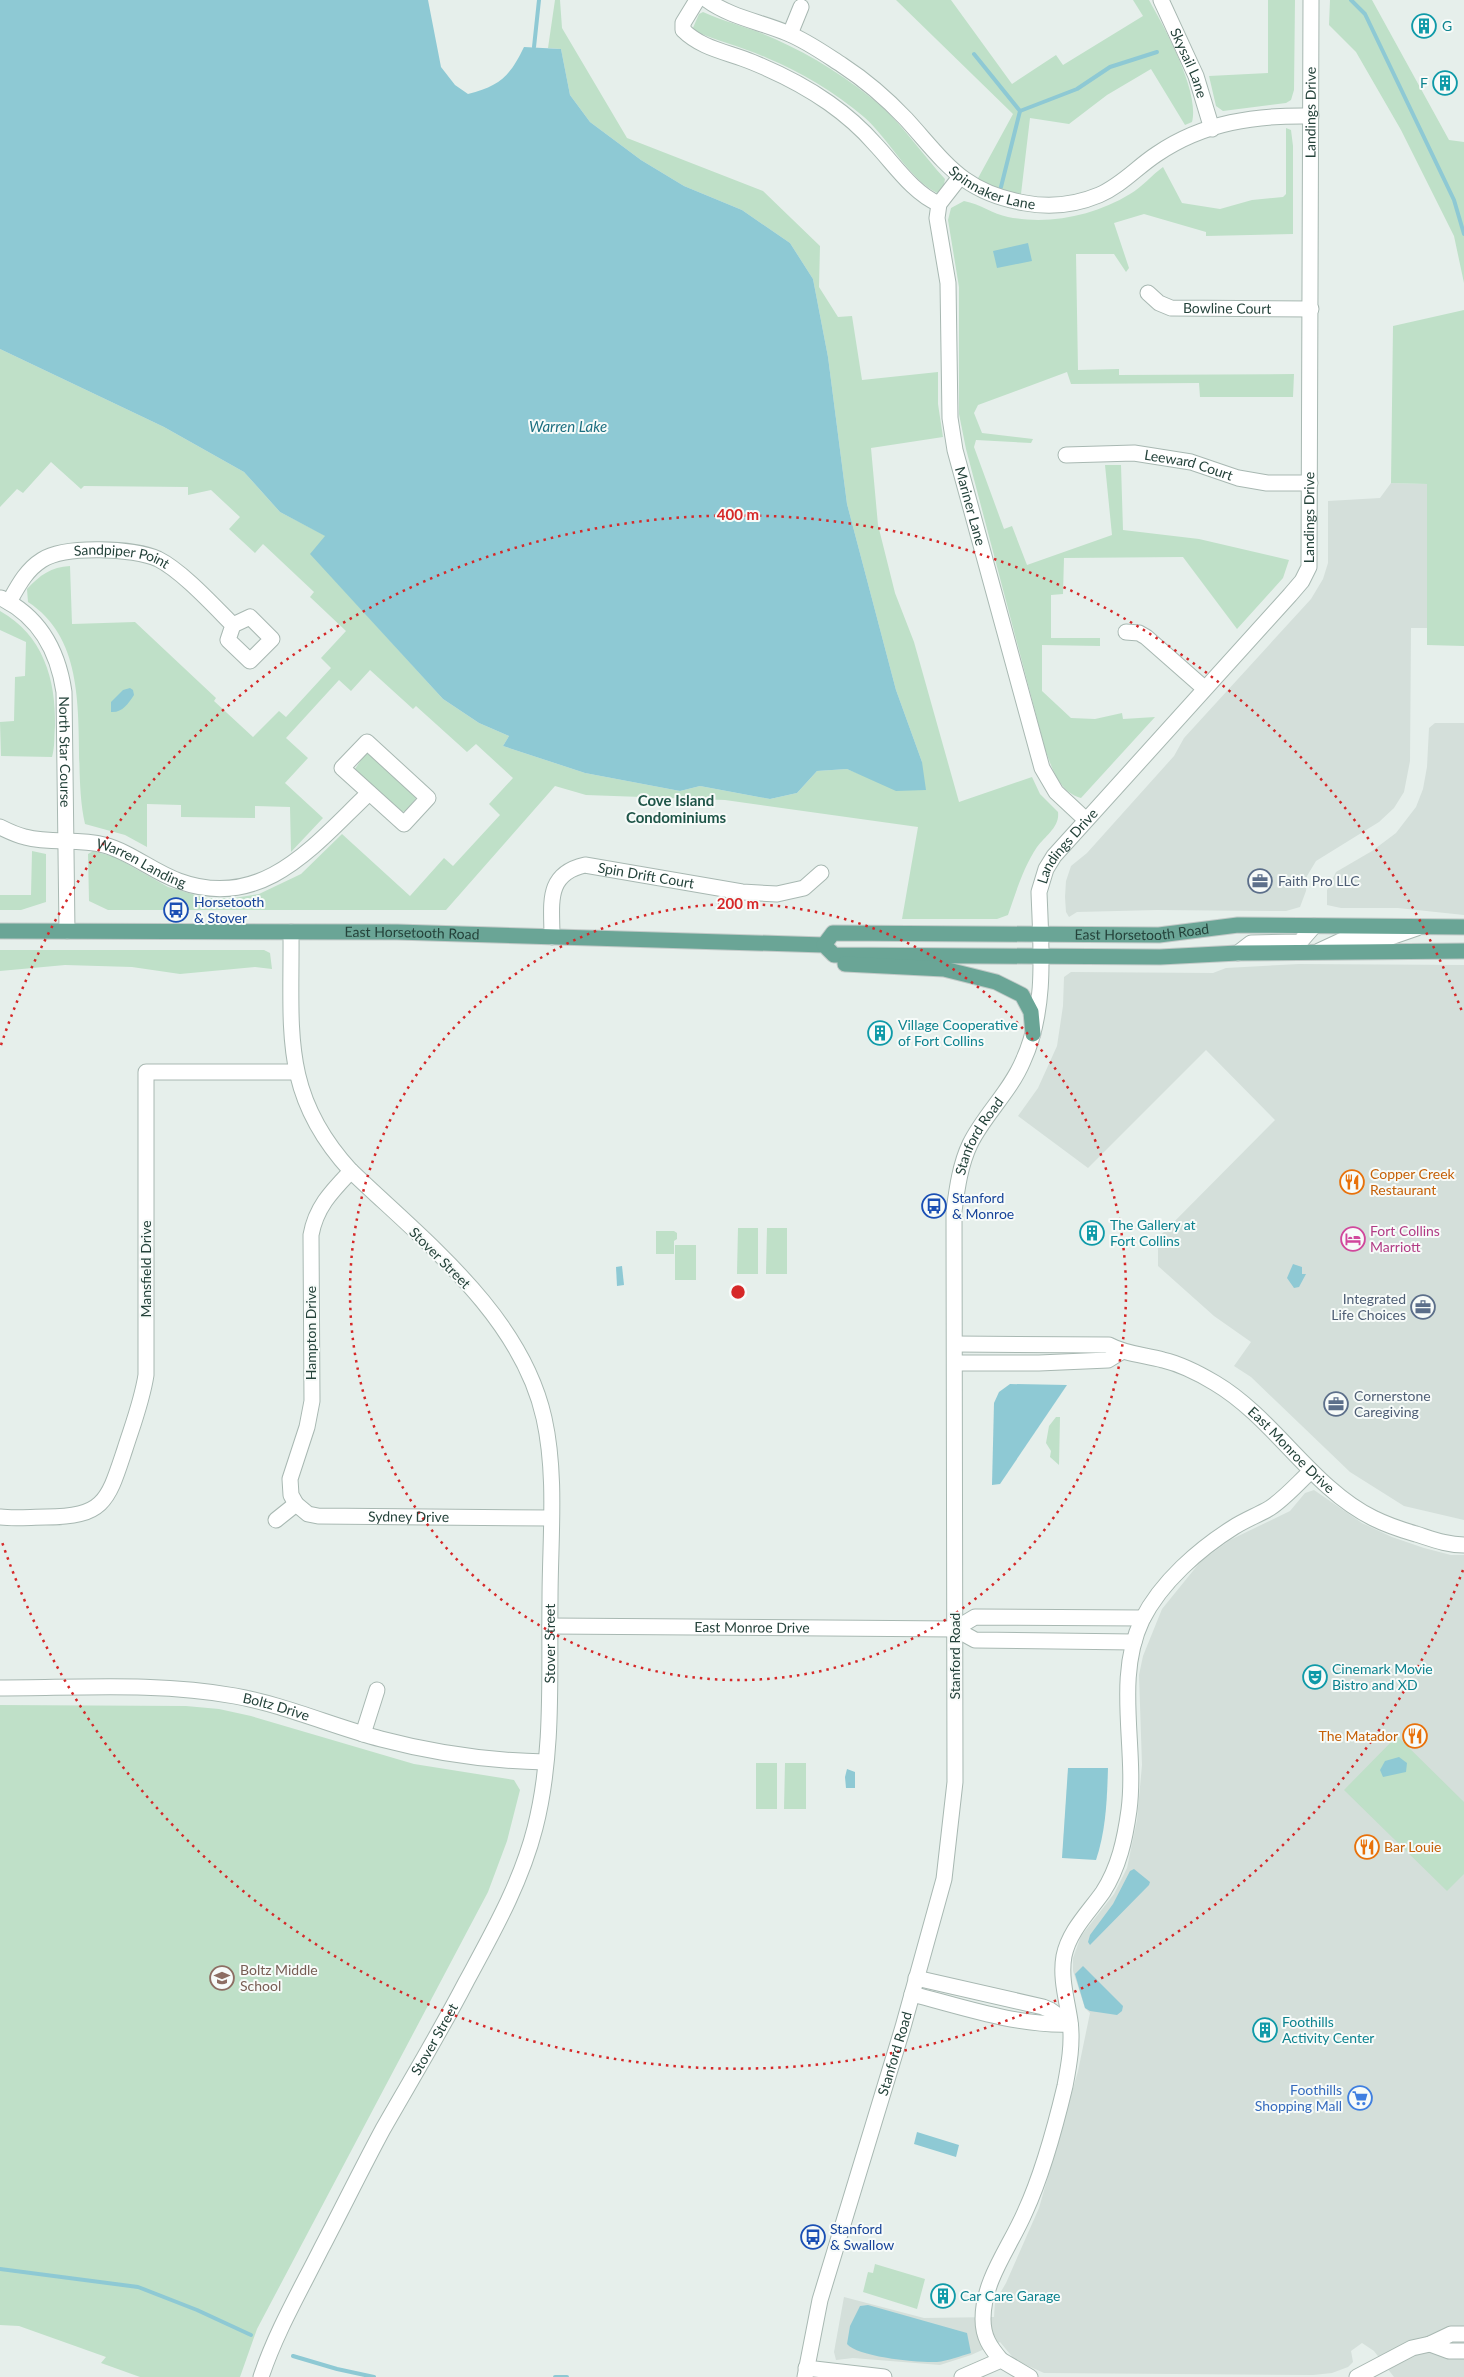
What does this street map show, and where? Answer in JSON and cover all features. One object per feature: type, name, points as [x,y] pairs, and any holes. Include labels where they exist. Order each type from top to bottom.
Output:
[{"type":"main road","name":"East Horsetooth Road","points":[[0,931],[291,932],[824,945],[833,933],[1158,935],[1238,925],[1464,927]]},
{"type":"main road","points":[[824,945],[834,955],[838,955],[846,965],[951,970],[1009,986],[1022,995],[1028,1004],[1033,1034]]},
{"type":"main road","name":"East Horsetooth Road","points":[[838,955],[1160,957],[1319,951],[1464,951]]},
{"type":"street","points":[[697,0],[684,23],[683,30],[690,37],[704,45],[776,72],[829,103],[873,142],[918,191],[928,199],[939,204],[960,178]]},
{"type":"street","name":"Spinnaker Lane","points":[[707,0],[725,11],[790,34],[854,73],[884,98],[943,163],[960,178],[986,193],[1006,200],[1043,206],[1078,202],[1100,195],[1121,183],[1174,142],[1192,133],[1270,115],[1312,116]]},
{"type":"street","name":"Skysail Lane","points":[[1161,0],[1196,76],[1212,128]]},
{"type":"street","name":"Landings Drive","points":[[1041,935],[1039,892],[1046,869],[1054,856],[1302,581],[1309,567],[1311,0]]},
{"type":"street","points":[[790,34],[801,7]]},
{"type":"street","name":"Mariner Lane","points":[[939,204],[937,218],[948,283],[948,386],[955,450],[1042,768],[1056,792],[1086,820]]},
{"type":"street","name":"Bowline Court","points":[[1148,293],[1159,303],[1171,308],[1311,309]]},
{"type":"street","name":"Leeward Court","points":[[1066,455],[1113,452],[1150,455],[1191,462],[1238,478],[1267,483],[1310,483]]},
{"type":"street","name":"Sandpiper Point","points":[[4,599],[30,570],[54,554],[66,552],[130,552],[145,554],[170,567],[233,625]]},
{"type":"street","name":"North Star Course","points":[[4,599],[33,620],[45,635],[61,669],[64,692],[67,931]]},
{"type":"street","points":[[1126,632],[1139,633],[1146,637],[1204,688]]},
{"type":"street","points":[[367,742],[428,798],[404,824],[369,793],[342,768],[367,742]]},
{"type":"street","name":"Warren Landing","points":[[0,827],[25,837],[65,839],[104,845],[125,852],[180,882],[200,887],[237,888],[258,883],[284,871],[301,858],[369,793]]},
{"type":"street","name":"Spin Drift Court","points":[[552,937],[552,894],[556,882],[573,868],[585,865],[742,892],[777,894],[804,888],[821,873]]},
{"type":"street","points":[[1238,953],[1251,943],[1300,942],[1314,926]]},
{"type":"street","points":[[1319,951],[1347,938],[1391,937],[1421,926]]},
{"type":"street","name":"Stover Street","points":[[261,2377],[282,2325],[383,2130],[454,2004],[510,1899],[534,1831],[546,1762],[549,1716],[551,1478],[544,1417],[536,1392],[512,1341],[500,1322],[456,1273],[351,1171],[330,1146],[314,1121],[296,1072],[292,1035],[291,932]]},
{"type":"street","name":"Stanford Road","points":[[806,2372],[820,2300],[912,1994],[944,1879],[954,1791],[954,1211],[960,1176],[970,1144],[1014,1080],[1033,1034],[1040,994],[1041,935]]},
{"type":"street","name":"Mansfield Drive","points":[[0,1517],[72,1517],[85,1514],[97,1507],[112,1488],[140,1405],[146,1375],[146,1072],[296,1072]]},
{"type":"street","name":"Hampton Drive","points":[[296,1504],[291,1495],[290,1479],[308,1427],[312,1401],[311,1235],[318,1209],[351,1171]]},
{"type":"street","name":"East Monroe Drive","points":[[954,1344],[1108,1345],[1120,1352],[1166,1360],[1213,1382],[1252,1410],[1311,1471],[1350,1503],[1373,1518],[1443,1542],[1464,1546]]},
{"type":"street","points":[[955,1363],[1039,1363],[1108,1360],[1120,1352]]},
{"type":"street","points":[[1030,2377],[1001,2360],[987,2343],[983,2321],[986,2296],[1026,2211],[1041,2168],[1067,2078],[1071,2051],[1070,2024],[1063,1973],[1067,1943],[1114,1872],[1128,1814],[1131,1755],[1128,1693],[1134,1642],[1143,1618],[1176,1573],[1205,1547],[1234,1527],[1272,1507],[1311,1471]]},
{"type":"street","points":[[276,1520],[296,1504]]},
{"type":"street","name":"Sydney Drive","points":[[296,1504],[308,1514],[318,1516],[550,1518]]},
{"type":"street","points":[[955,1630],[975,1617],[1143,1618]]},
{"type":"street","name":"East Monroe Drive","points":[[550,1626],[955,1630],[975,1640],[1134,1642]]},
{"type":"street","name":"Boltz Drive","points":[[0,1688],[126,1687],[199,1691],[236,1696],[281,1707],[363,1734],[420,1748],[513,1762],[546,1762]]},
{"type":"street","points":[[363,1734],[377,1690]]},
{"type":"street","points":[[916,1978],[1045,2008],[1070,2024]]},
{"type":"street","points":[[912,1994],[994,2015],[1038,2023],[1070,2024]]},
{"type":"street","points":[[1356,2377],[1412,2348],[1430,2344],[1451,2334],[1464,2334]]},
{"type":"street","points":[[1430,2344],[1449,2351],[1464,2351]]},
{"type":"street","points":[[962,2377],[1001,2360]]},
{"type":"street","points":[[806,2372],[884,2377]]},
{"type":"shaded area","points":[[1391,483],[1427,484],[1427,628],[1411,628],[1410,761],[1404,792],[1394,808],[1379,822],[1316,861],[1307,876],[1306,891],[1300,907],[1286,911],[1157,910],[1077,912],[1069,917],[1066,912],[1065,897],[1066,881],[1071,866],[1087,853],[1174,756],[1184,738],[1311,599],[1323,579],[1328,563],[1328,501],[1380,498]]},
{"type":"shaded area","points":[[1435,723],[1464,723],[1464,915],[1398,908],[1341,908],[1327,905],[1327,890],[1336,872],[1372,851],[1396,833],[1416,807],[1423,789],[1427,767],[1429,728]]},
{"type":"shaded area","points":[[1299,964],[1464,965],[1464,1520],[1404,1506],[1350,1472],[1251,1377],[1234,1366],[1251,1342],[1214,1316],[1158,1266],[1158,1238],[1275,1120],[1206,1050],[1088,1168],[1018,1116],[1038,1088],[1057,1046],[1063,1006],[1064,977],[1071,972],[1213,973],[1226,968]]},
{"type":"shaded area","name":"Foothills Shopping Mall","points":[[1314,1490],[1362,1523],[1392,1537],[1451,1555],[1464,1555],[1464,2377],[1394,2377],[1374,2351],[1362,2343],[1351,2351],[1353,2362],[1348,2367],[1332,2373],[1313,2375],[1044,2373],[1015,2360],[1000,2342],[971,2355],[940,2365],[853,2358],[836,2360],[834,2352],[844,2297],[924,2318],[994,2317],[995,2302],[1006,2283],[1039,2208],[1078,2071],[1090,2013],[1085,2008],[1073,1971],[1073,1958],[1081,1936],[1114,1894],[1127,1868],[1137,1820],[1142,1765],[1139,1675],[1143,1656],[1162,1609],[1201,1561],[1230,1540],[1290,1511],[1305,1493]]},
{"type":"green space","points":[[555,0],[560,0],[562,28],[627,138],[763,191],[820,246],[819,287],[838,317],[852,316],[862,380],[938,372],[938,404],[943,437],[871,448],[878,525],[895,593],[914,642],[959,802],[1032,777],[1040,794],[1058,812],[1057,822],[1037,847],[1028,863],[1008,915],[997,919],[902,919],[918,827],[725,800],[586,795],[555,786],[446,910],[108,910],[89,901],[88,854],[93,851],[115,857],[168,887],[206,898],[234,898],[259,894],[301,874],[342,834],[410,896],[444,858],[453,866],[500,815],[489,804],[513,778],[476,744],[467,752],[416,706],[413,709],[370,670],[351,691],[339,680],[286,738],[308,758],[285,783],[323,818],[291,852],[290,807],[255,806],[255,818],[181,817],[181,805],[147,804],[147,847],[125,835],[85,824],[81,796],[78,704],[73,674],[65,647],[50,622],[28,602],[27,589],[41,576],[51,570],[70,566],[72,624],[135,622],[216,698],[214,701],[253,737],[279,711],[286,717],[331,668],[321,658],[346,631],[310,597],[314,592],[263,544],[255,553],[229,529],[240,517],[211,490],[188,495],[188,487],[84,486],[81,489],[51,462],[23,493],[17,489],[0,507],[0,349],[164,427],[244,472],[280,512],[326,536],[311,554],[443,699],[479,723],[509,736],[503,746],[585,773],[680,791],[700,786],[770,799],[797,793],[817,771],[847,769],[872,779],[922,762],[896,690],[847,504],[828,357],[813,279],[790,243],[742,210],[684,186],[641,160],[590,122],[570,95],[561,49],[548,48]]},
{"type":"green space","points":[[896,0],[951,0],[1012,84],[1056,55],[1063,65],[1143,16],[1133,0],[1149,0],[1171,42],[1186,77],[1193,109],[1192,122],[1185,125],[1151,69],[1107,95],[1069,124],[1030,118],[1021,194],[993,188],[977,180],[1013,114]]},
{"type":"green space","points":[[1268,0],[1295,0],[1294,90],[1291,100],[1286,103],[1223,111],[1216,106],[1209,76],[1268,73]]},
{"type":"green space","points":[[1330,0],[1372,0],[1449,140],[1464,142],[1464,283],[1454,236],[1401,130],[1356,52],[1329,25]]},
{"type":"green space","points":[[703,12],[766,35],[789,46],[831,69],[857,87],[890,115],[945,179],[943,190],[937,193],[927,187],[908,169],[864,117],[830,91],[780,64],[692,30],[699,14]]},
{"type":"green space","points":[[1286,128],[1291,130],[1293,146],[1293,234],[1206,236],[1206,232],[1144,214],[1114,223],[1129,268],[1126,272],[1114,254],[1076,254],[1078,370],[1119,369],[1119,375],[1294,374],[1293,397],[1200,397],[1199,383],[1071,384],[1067,372],[978,405],[974,413],[982,433],[1033,439],[1031,443],[976,440],[974,447],[1004,529],[1012,526],[1027,565],[1112,535],[1105,465],[1121,465],[1123,530],[1199,539],[1289,560],[1283,578],[1237,629],[1183,557],[1064,558],[1063,594],[1051,595],[1051,638],[1100,638],[1100,646],[1042,645],[1042,691],[1071,718],[1095,719],[1122,713],[1123,719],[1155,717],[1081,798],[1073,795],[1062,785],[1057,778],[1045,749],[966,449],[959,414],[959,287],[948,220],[951,208],[964,201],[1008,217],[1039,220],[1071,217],[1116,202],[1134,191],[1163,167],[1182,203],[1220,209],[1252,200],[1283,197],[1286,194]]},
{"type":"green space","points":[[1464,310],[1464,646],[1427,645],[1427,484],[1391,483],[1393,326]]},
{"type":"green space","points":[[0,611],[27,632],[44,660],[53,692],[55,709],[52,757],[1,756],[0,722],[14,721],[15,677],[25,676],[26,642],[0,630]]},
{"type":"green space","points":[[369,753],[417,797],[406,811],[402,812],[355,769],[365,754]]},
{"type":"green space","points":[[32,851],[46,854],[46,902],[21,910],[0,910],[0,895],[31,895]]},
{"type":"green space","points":[[0,950],[264,950],[270,953],[272,969],[255,967],[180,974],[132,967],[65,965],[0,971]]},
{"type":"green space","points":[[738,1228],[758,1228],[758,1274],[737,1274]]},
{"type":"green space","points":[[767,1228],[787,1228],[787,1274],[766,1274]]},
{"type":"green space","points":[[656,1231],[674,1231],[677,1233],[677,1239],[674,1241],[674,1254],[656,1254]]},
{"type":"green space","points":[[675,1245],[696,1245],[696,1280],[675,1280]]},
{"type":"green space","points":[[1056,1417],[1060,1417],[1059,1465],[1050,1457],[1051,1451],[1046,1443],[1049,1426]]},
{"type":"green space","name":"Boltz Middle School","points":[[0,1705],[186,1706],[219,1709],[251,1716],[414,1764],[514,1780],[520,1790],[507,1841],[488,1892],[257,2329],[240,2377],[140,2377],[101,2363],[106,2357],[19,2326],[0,2325]]},
{"type":"green space","points":[[1397,1736],[1464,1802],[1464,1874],[1447,1891],[1344,1790]]},
{"type":"green space","points":[[756,1763],[777,1763],[777,1809],[756,1809]]},
{"type":"green space","points":[[785,1763],[806,1763],[806,1809],[784,1809]]},
{"type":"green space","points":[[875,2264],[925,2279],[917,2309],[863,2292],[868,2272],[873,2273]]},
{"type":"water","name":"Warren Lake","points":[[0,0],[428,0],[441,67],[455,85],[468,94],[496,83],[509,73],[524,47],[561,49],[570,95],[590,122],[641,160],[684,186],[742,210],[790,243],[813,279],[828,357],[847,504],[896,690],[922,762],[926,790],[896,791],[847,769],[817,771],[797,793],[770,799],[700,786],[680,791],[585,773],[503,746],[509,736],[479,723],[443,699],[310,554],[325,536],[280,512],[244,472],[164,427],[0,349]]},
{"type":"water","points":[[1028,243],[1032,261],[997,268],[993,251]]},
{"type":"water","points":[[130,688],[133,690],[134,695],[129,702],[122,709],[111,712],[111,702],[123,690]]},
{"type":"water","points":[[1293,1264],[1302,1267],[1302,1274],[1306,1274],[1299,1287],[1294,1288],[1287,1278]]},
{"type":"water","points":[[622,1266],[624,1285],[617,1286],[616,1267]]},
{"type":"water","points":[[1010,1384],[1067,1385],[1000,1484],[992,1485],[994,1403],[999,1392]]},
{"type":"water","points":[[1399,1757],[1407,1763],[1406,1772],[1383,1777],[1380,1770],[1385,1761]]},
{"type":"water","points":[[1068,1768],[1108,1768],[1104,1826],[1096,1860],[1062,1858]]},
{"type":"water","points":[[847,1769],[855,1772],[855,1788],[846,1788],[845,1777]]},
{"type":"water","points":[[1134,1869],[1150,1882],[1149,1885],[1090,1945],[1088,1942],[1090,1935],[1113,1904],[1130,1871]]},
{"type":"water","points":[[1083,1966],[1123,2006],[1122,2011],[1117,2015],[1090,2011],[1085,2008],[1075,1974]]},
{"type":"water","points":[[917,2132],[959,2145],[956,2157],[914,2144]]},
{"type":"water","points":[[868,2305],[967,2333],[971,2353],[945,2361],[928,2362],[876,2356],[853,2349],[847,2344],[850,2326],[860,2306]]},
{"type":"waterway","points":[[534,47],[539,0]]},
{"type":"waterway","points":[[1351,0],[1365,14],[1454,200],[1464,234]]},
{"type":"waterway","points":[[1020,111],[1077,89],[1110,67],[1157,52]]},
{"type":"waterway","points":[[974,54],[1020,111],[1001,187]]},
{"type":"waterway","points":[[0,2269],[138,2287],[197,2310],[251,2335]]},
{"type":"waterway","points":[[293,2356],[337,2369],[374,2377]]},
{"type":"waterway","points":[[555,2377],[567,2377]]},
{"type":"place","name":"G","points":[[1424,26]]},
{"type":"place","name":"F","points":[[1445,83]]},
{"type":"place","name":"Faith Pro LLC","points":[[1260,881]]},
{"type":"place","name":"Horsetooth & Stover","points":[[176,910]]},
{"type":"place","name":"Village Cooperative of Fort Collins","points":[[880,1033]]},
{"type":"place","name":"Copper Creek Restaurant","points":[[1352,1182]]},
{"type":"place","name":"Stanford & Monroe","points":[[934,1206]]},
{"type":"place","name":"The Gallery at Fort Collins","points":[[1092,1233]]},
{"type":"place","name":"Fort Collins Marriott","points":[[1353,1239]]},
{"type":"place","name":"Integrated Life Choices","points":[[1423,1307]]},
{"type":"place","name":"Cornerstone Caregiving","points":[[1336,1404]]},
{"type":"place","name":"Cinemark Movie Bistro and XD","points":[[1315,1677]]},
{"type":"place","name":"The Matador","points":[[1415,1736]]},
{"type":"place","name":"Bar Louie","points":[[1367,1847]]},
{"type":"place","name":"Boltz Middle School","points":[[222,1978]]},
{"type":"place","name":"Foothills Activity Center","points":[[1265,2030]]},
{"type":"place","name":"Foothills Shopping Mall","points":[[1360,2098]]},
{"type":"place","name":"Stanford & Swallow","points":[[813,2237]]},
{"type":"place","name":"Car Care Garage","points":[[943,2296]]},
{"type":"district","name":"Cove Island Condominiums","points":[[676,810]]}]
